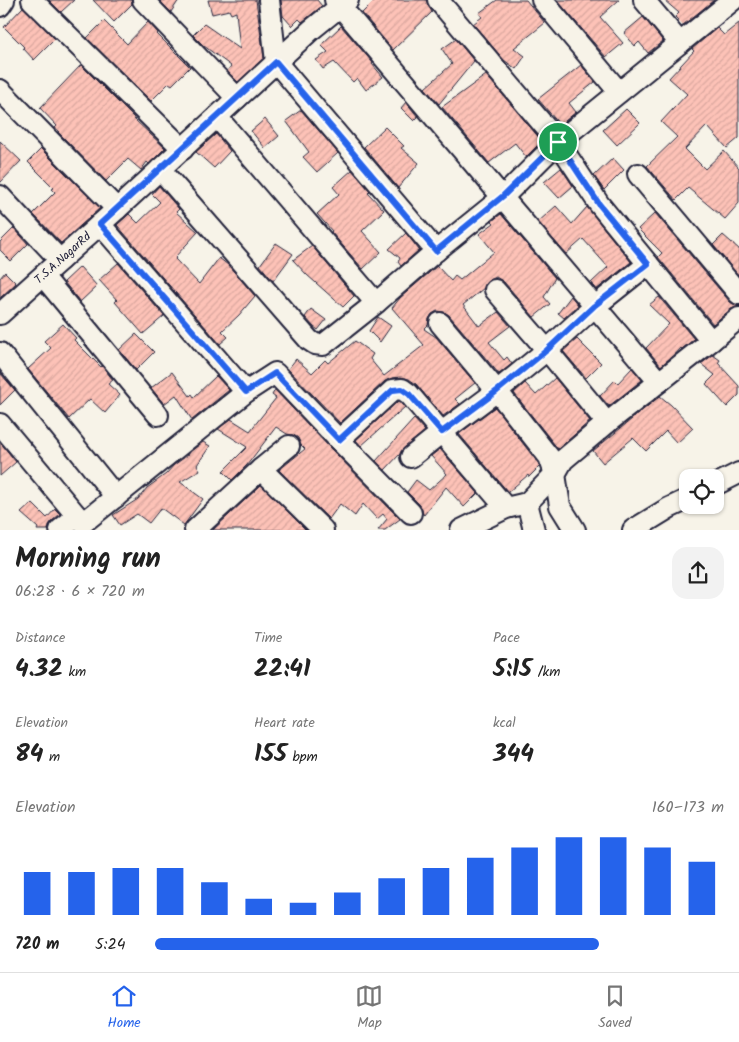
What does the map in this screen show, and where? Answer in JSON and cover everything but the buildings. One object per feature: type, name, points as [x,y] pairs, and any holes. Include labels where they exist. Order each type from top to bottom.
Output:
[{"type":"street","points":[[0,6],[4,0]]},
{"type":"street","points":[[32,0],[182,149]]},
{"type":"street","points":[[143,0],[237,98]]},
{"type":"street","points":[[269,0],[276,62],[436,251]]},
{"type":"street","points":[[438,0],[558,142],[599,204],[711,341]]},
{"type":"street","points":[[542,0],[619,92]]},
{"type":"street","points":[[644,0],[680,43]]},
{"type":"street","points":[[160,170],[308,340],[315,344],[323,345],[503,196],[558,142],[733,0]]},
{"type":"street","points":[[341,2],[659,382]]},
{"type":"street","name":"T.S.A.NagarRd","points":[[1,312],[160,170],[341,2]]},
{"type":"street","points":[[0,90],[117,209]]},
{"type":"street","points":[[217,117],[376,302]]},
{"type":"street","points":[[638,174],[739,294]]},
{"type":"street","points":[[0,196],[60,260]]},
{"type":"street","points":[[100,224],[246,392]]},
{"type":"street","points":[[411,457],[497,391],[547,350],[594,306],[648,264]]},
{"type":"street","points":[[42,276],[158,415]]},
{"type":"street","points":[[495,290],[607,423]]},
{"type":"street","points":[[461,530],[506,508],[527,503],[555,474],[563,460],[739,318]]},
{"type":"street","points":[[440,323],[549,457],[555,474],[560,506],[575,530]]},
{"type":"street","points":[[0,353],[116,497]]},
{"type":"street","points":[[60,530],[83,523],[246,392],[275,373],[411,513]]},
{"type":"street","points":[[339,440],[393,390],[402,389],[409,394],[506,508]]},
{"type":"street","points":[[0,424],[83,523]]},
{"type":"street","points":[[201,528],[261,469],[289,446]]},
{"type":"street","points":[[261,469],[322,530]]},
{"type":"street","points":[[724,480],[739,473]]},
{"type":"street","points":[[527,503],[534,530]]},
{"type":"street","points":[[633,530],[679,503]]},
{"type":"route","points":[[276,62],[436,251],[503,196],[558,142],[599,204],[648,264],[594,306],[547,350],[497,391],[442,432],[409,394],[402,389],[393,390],[339,440],[275,373],[246,392],[100,224],[276,62]]}]
